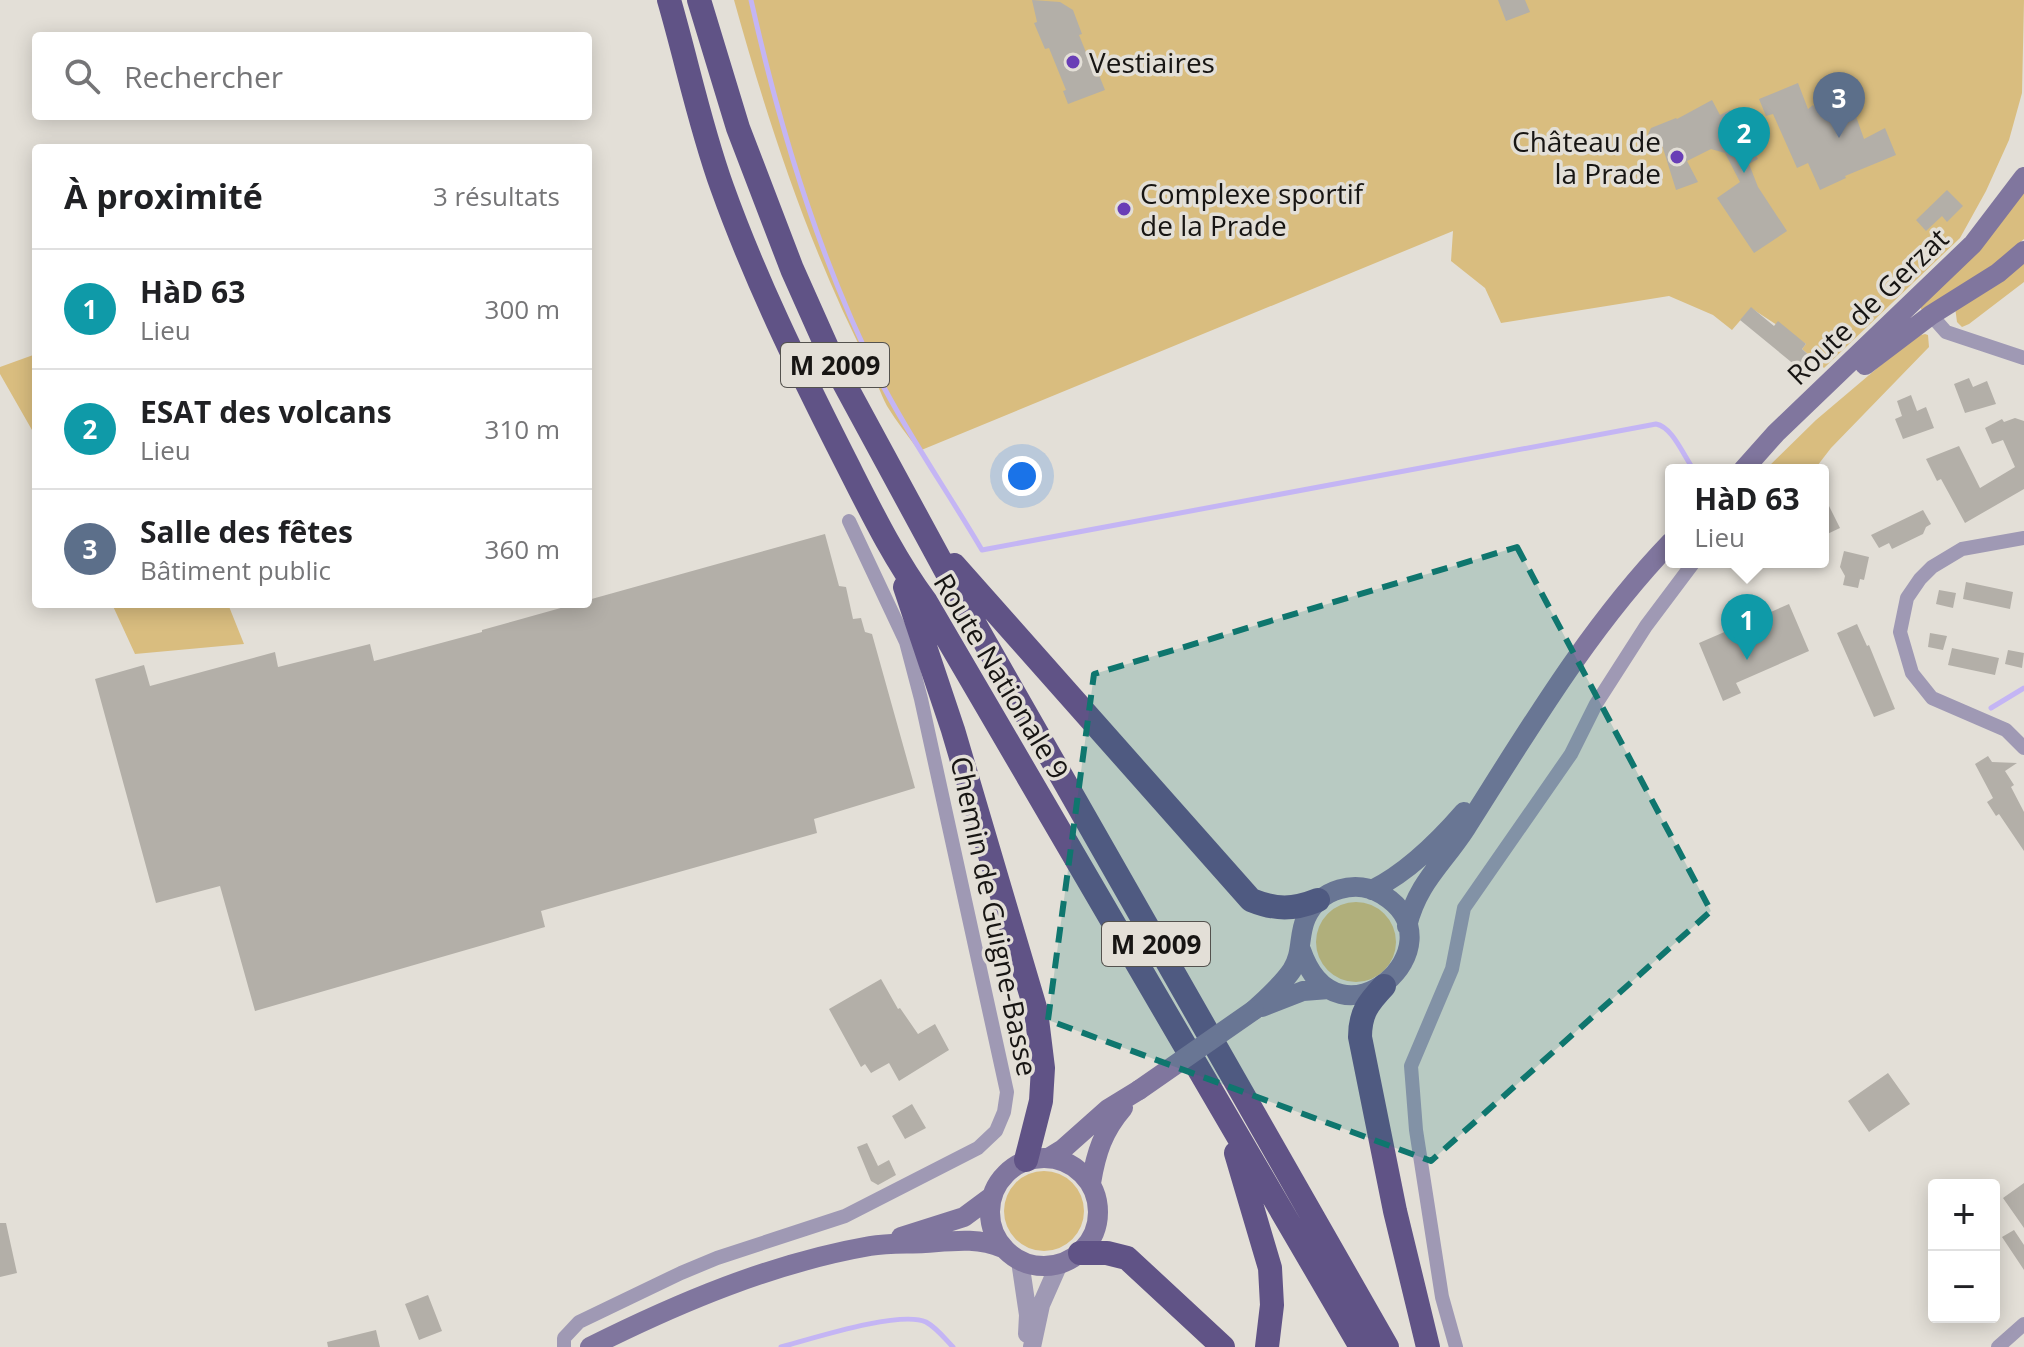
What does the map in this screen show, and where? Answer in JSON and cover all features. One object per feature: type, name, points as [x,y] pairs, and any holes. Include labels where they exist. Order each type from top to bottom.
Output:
[{"type":"highway","name":"Route Nationale 9","points":[[669,0],[722,188],[805,382],[902,569],[926,602],[1361,1347]]},
{"type":"highway","name":"Route Nationale 9","points":[[699,0],[738,128],[792,269],[837,370],[1110,865],[1387,1347]]},
{"type":"highway","points":[[930,538],[1251,900],[1272,908],[1292,909],[1318,900]]},
{"type":"highway","points":[[902,569],[907,595],[953,730],[1036,1011],[1043,1068],[1038,1159]]},
{"type":"highway","points":[[1384,986],[1366,1005],[1360,1020],[1360,1037],[1398,1225],[1428,1347]]},
{"type":"highway","points":[[1225,1117],[1270,1268],[1272,1296],[1267,1347]]},
{"type":"highway","points":[[1069,1259],[1107,1253],[1127,1258],[1223,1347]]},
{"type":"main road","name":"Route de Gerzat","points":[[1748,464],[1776,433],[1973,244],[2024,177]]},
{"type":"main road","name":"Route de Gerzat","points":[[1750,464],[1880,353],[1931,315],[1998,273],[2024,251]]},
{"type":"main road","points":[[1254,1010],[1303,991],[1329,989],[1357,995],[1384,986],[1397,974],[1405,960],[1407,926],[1420,889],[1464,832],[1512,753],[1587,642],[1622,596],[1665,549]]},
{"type":"main road","points":[[1372,890],[1401,872],[1427,850],[1454,823],[1512,753]]},
{"type":"main road","points":[[1329,989],[1306,966],[1301,950],[1301,932],[1307,915],[1318,900],[1344,888],[1358,886],[1372,890],[1394,904],[1407,926]]},
{"type":"main road","points":[[1003,1248],[993,1233],[989,1215],[991,1197],[1010,1169],[1063,1149],[1108,1109],[1254,1010],[1292,971],[1301,950]]},
{"type":"main road","points":[[1091,1183],[1095,1155],[1108,1125],[1139,1090]]},
{"type":"main road","points":[[872,1246],[969,1240],[989,1242],[1020,1261],[1046,1267],[1069,1259],[1090,1241],[1099,1212],[1097,1197],[1080,1170],[1066,1162],[1038,1159]]},
{"type":"main road","points":[[590,1347],[705,1294],[964,1217],[991,1197]]},
{"type":"street","points":[[1931,315],[1946,332],[2024,358]]},
{"type":"street","name":"Chemin de Guigne-Basse","points":[[564,1347],[564,1338],[579,1322],[668,1279],[717,1258],[845,1216],[966,1155],[996,1131],[1004,1112],[1007,1092],[921,699],[906,642],[849,521]]},
{"type":"street","points":[[2024,538],[1962,549],[1932,567],[1907,598],[1900,632],[1912,673],[1932,698],[2006,730],[2024,748]]},
{"type":"street","points":[[1456,1347],[1442,1297],[1416,1130],[1411,1066],[1452,969],[1464,908],[1564,765],[1596,704],[1646,626],[1690,568]]},
{"type":"street","points":[[1030,1347],[1041,1305],[1069,1259]]},
{"type":"street","points":[[1020,1261],[1030,1347]]},
{"type":"street","points":[[1998,1347],[2024,1324]]},
{"type":"highlighted area","points":[[1517,547],[1711,911],[1431,1161],[1048,1020],[1094,674]]},
{"type":"shaded area","points":[[734,0],[2024,0],[2022,93],[2009,140],[1960,238],[1824,368],[1802,349],[1806,344],[1751,308],[1732,330],[1713,315],[1669,296],[1501,323],[1485,288],[1451,261],[1453,231],[919,451],[887,406],[828,278],[777,141]]},
{"type":"shaded area","points":[[2024,187],[2024,239],[1992,266],[1923,312],[1920,307]]},
{"type":"shaded area","points":[[2024,258],[2024,282],[1962,327],[1957,322],[1955,307]]},
{"type":"shaded area","points":[[1928,335],[1929,347],[1819,464],[1771,464],[1816,420],[1914,337]]},
{"type":"shaded area","points":[[32,355],[32,430],[0,374],[0,367]]},
{"type":"shaded area","points":[[114,608],[230,608],[244,644],[135,654]]},
{"type":"shaded area","points":[[1356,902],[1371,905],[1384,914],[1393,927],[1396,942],[1393,957],[1384,970],[1371,979],[1356,982],[1341,979],[1328,970],[1319,957],[1316,942],[1319,927],[1328,914],[1341,905]]},
{"type":"shaded area","points":[[1044,1171],[1059,1174],[1072,1183],[1081,1196],[1084,1211],[1081,1226],[1072,1239],[1059,1248],[1044,1251],[1029,1248],[1016,1239],[1007,1226],[1004,1211],[1007,1196],[1016,1183],[1029,1174]]},
{"type":"building","name":"Vestiaires","points":[[1032,0],[1060,2],[1073,10],[1082,34],[1079,35],[1096,77],[1099,75],[1105,90],[1068,104],[1063,91],[1066,90],[1049,48],[1045,49],[1034,23],[1037,22]]},
{"type":"building","points":[[1498,0],[1525,0],[1530,12],[1506,21]]},
{"type":"building","points":[[1798,83],[1808,109],[1813,105],[1820,115],[1852,105],[1864,139],[1885,128],[1896,155],[1820,190],[1808,163],[1797,168],[1773,114],[1766,116],[1759,99]]},
{"type":"building","points":[[1712,100],[1720,115],[1730,110],[1747,144],[1749,142],[1758,159],[1749,164],[1758,187],[1787,231],[1754,253],[1717,198],[1740,182],[1725,153],[1711,149],[1687,161],[1698,182],[1676,190],[1662,145],[1650,141],[1648,134],[1651,128],[1677,119]]},
{"type":"building","points":[[1947,190],[1963,206],[1947,222],[1942,216],[1926,231],[1916,220]]},
{"type":"building","points":[[1751,307],[1774,326],[1778,321],[1806,344],[1802,349],[1812,358],[1801,370],[1740,320]]},
{"type":"building","points":[[1969,378],[1973,387],[1987,381],[1996,404],[1965,413],[1954,384]]},
{"type":"building","points":[[1911,395],[1917,411],[1926,407],[1934,428],[1903,439],[1895,419],[1902,416],[1897,401]]},
{"type":"building","points":[[2015,418],[2024,421],[2024,489],[1965,523],[1941,479],[1937,481],[1926,459],[1959,446],[1980,488],[2015,467],[2003,440],[1992,444],[1985,428],[2002,419],[2004,422]]},
{"type":"building","points":[[1829,506],[1840,528],[1829,533]]},
{"type":"building","points":[[1923,510],[1931,524],[1923,534],[1892,549],[1889,543],[1879,548],[1871,535]]},
{"type":"building","points":[[825,534],[839,586],[846,587],[853,619],[861,618],[865,632],[872,634],[915,788],[814,819],[817,833],[541,911],[545,927],[255,1011],[220,886],[156,903],[95,679],[144,665],[150,686],[275,652],[278,667],[370,644],[374,661],[561,608],[592,608],[592,599]]},
{"type":"building","points":[[1844,551],[1869,557],[1864,580],[1860,579],[1858,588],[1843,585],[1845,576],[1840,567]]},
{"type":"building","points":[[1966,582],[2013,592],[2010,609],[1963,599]]},
{"type":"building","points":[[1939,590],[1956,593],[1953,608],[1936,604]]},
{"type":"building","points":[[1789,604],[1809,651],[1736,683],[1741,693],[1723,701],[1699,643]]},
{"type":"building","points":[[1857,624],[1895,709],[1874,717],[1837,633]]},
{"type":"building","points":[[1930,633],[1947,636],[1943,650],[1928,647]]},
{"type":"building","points":[[1952,648],[1999,658],[1995,675],[1948,665]]},
{"type":"building","points":[[2008,650],[2024,653],[2022,668],[2005,664]]},
{"type":"building","points":[[1988,756],[1992,762],[2017,763],[2005,771],[2024,812],[2024,851],[1987,802],[1993,798],[1975,764]]},
{"type":"building","points":[[881,979],[898,1009],[918,1034],[935,1024],[949,1050],[899,1081],[889,1063],[871,1073],[865,1064],[861,1067],[829,1009]]},
{"type":"building","points":[[1888,1073],[1910,1104],[1869,1132],[1848,1101]]},
{"type":"building","points":[[912,1104],[926,1128],[905,1139],[892,1116]]},
{"type":"building","points":[[867,1143],[878,1166],[889,1160],[896,1175],[878,1185],[871,1181],[857,1147]]},
{"type":"building","points":[[2024,1183],[2024,1228],[2003,1198]]},
{"type":"building","points":[[0,1223],[6,1223],[17,1273],[0,1277]]},
{"type":"building","points":[[2014,1230],[2024,1245],[2024,1270],[2002,1237]]},
{"type":"building","points":[[428,1295],[442,1331],[419,1340],[405,1304]]},
{"type":"building","points":[[376,1330],[380,1347],[328,1347],[327,1342]]},
{"type":"waterway","points":[[751,0],[803,193],[857,333],[891,400],[982,550],[1656,424],[1673,436],[1690,464]]},
{"type":"waterway","points":[[1991,708],[2024,688]]},
{"type":"waterway","points":[[781,1347],[855,1327],[914,1319],[930,1324],[953,1347]]},
{"type":"place","name":"Vestiaires","points":[[1073,62]]},
{"type":"place","name":"Salle des fêtes","points":[[1839,138]]},
{"type":"place","name":"Château de la Prade","points":[[1677,157]]},
{"type":"place","name":"ESAT des volcans","points":[[1744,173]]},
{"type":"place","name":"Complexe sportif de la Prade","points":[[1124,209]]},
{"type":"place","name":"HàD 63","points":[[1747,660]]}]
